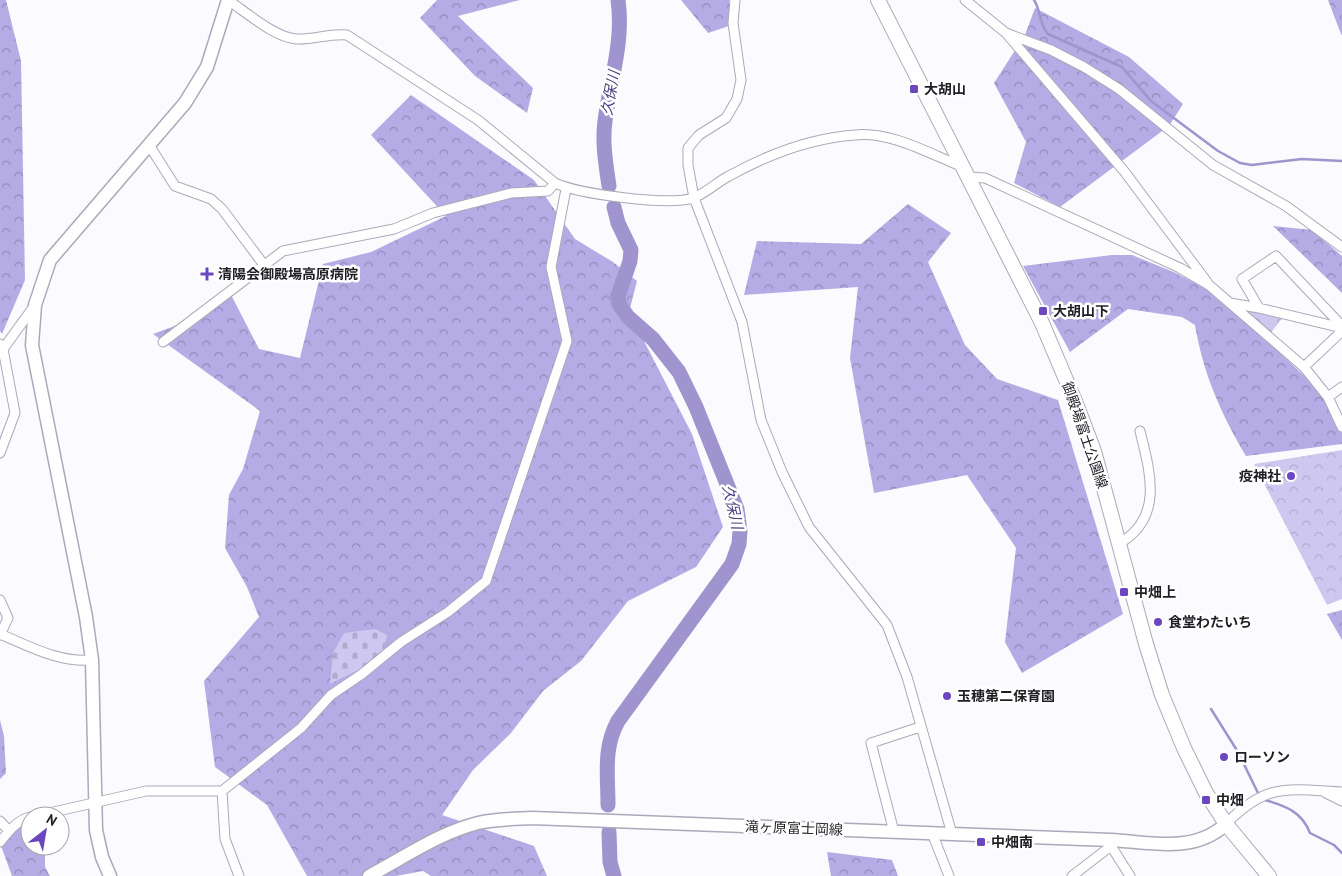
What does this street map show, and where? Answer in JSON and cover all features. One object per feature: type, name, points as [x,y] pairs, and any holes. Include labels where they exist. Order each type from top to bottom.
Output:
[{"type":"main road","name":"御殿場富士公園線","points":[[878,0],[1042,323],[1075,400],[1094,451],[1146,644],[1162,695],[1206,793],[1226,824],[1269,876]]},
{"type":"street","points":[[110,876],[102,857],[96,830],[92,660],[86,617],[32,345],[35,305],[50,260],[185,103],[207,67],[228,0],[269,29],[296,39],[335,34],[347,35],[478,120],[555,183],[566,188],[627,198],[677,200],[694,198],[731,174],[797,147],[856,134],[892,138],[966,172],[985,178],[1180,268],[1209,285],[1304,367],[1328,397],[1342,427]]},
{"type":"street","points":[[735,0],[734,23],[741,80],[737,99],[726,118],[699,135],[688,148],[688,165],[694,198],[742,322],[757,404],[770,443],[810,527],[888,625],[907,677],[952,834]]},
{"type":"street","points":[[966,0],[1006,33],[1124,171],[1209,285]]},
{"type":"street","points":[[1006,33],[1050,50],[1084,67],[1119,89],[1213,165],[1286,206],[1342,247]]},
{"type":"street","points":[[149,145],[175,186],[211,199],[222,209],[264,265]]},
{"type":"street","points":[[163,342],[283,251],[394,229],[433,213],[511,192],[548,191],[555,183]]},
{"type":"street","points":[[70,808],[146,792],[222,791],[301,728],[331,695],[362,674],[401,642],[448,612],[486,581],[567,340],[550,267],[566,188]]},
{"type":"street","points":[[1259,308],[1242,279],[1276,256],[1342,329]]},
{"type":"street","points":[[1230,303],[1259,308],[1342,329]]},
{"type":"street","points":[[1,451],[14,413],[2,346],[35,305]]},
{"type":"street","points":[[1304,367],[1342,329]]},
{"type":"street","points":[[1328,397],[1342,387]]},
{"type":"street","points":[[1120,542],[1134,534],[1142,522],[1152,492],[1151,475],[1140,431]]},
{"type":"street","points":[[0,600],[8,618],[0,635],[41,652],[78,662],[92,660]]},
{"type":"street","points":[[894,832],[871,743],[920,727]]},
{"type":"street","points":[[1226,824],[1249,802],[1264,793],[1280,790],[1342,792]]},
{"type":"street","points":[[1322,790],[1342,801]]},
{"type":"street","points":[[222,791],[225,839],[239,876]]},
{"type":"street","name":"滝ヶ原富士岡線","points":[[370,876],[445,834],[480,823],[502,819],[532,818],[932,833],[1111,843],[1186,844],[1207,838],[1226,824]]},
{"type":"street","points":[[0,821],[8,830]]},
{"type":"street","points":[[0,842],[8,830],[20,821]]},
{"type":"street","points":[[932,833],[949,876]]},
{"type":"street","points":[[1072,876],[1111,843],[1130,876]]},
{"type":"green space","points":[[0,0],[6,0],[21,61],[25,280],[2,334],[0,331]]},
{"type":"green space","points":[[437,0],[520,0],[458,16],[533,88],[527,113],[475,76],[420,18]]},
{"type":"green space","points":[[681,0],[729,0],[729,26],[708,33]]},
{"type":"green space","points":[[1328,0],[1342,0],[1342,35],[1341,34]]},
{"type":"green space","points":[[1035,8],[1129,57],[1183,104],[1169,126],[1060,207],[1014,183],[1026,142],[994,83],[1025,35]]},
{"type":"green space","points":[[411,95],[534,180],[575,239],[613,262],[637,281],[629,312],[692,434],[723,527],[696,567],[628,601],[581,661],[543,691],[511,733],[473,770],[442,815],[534,846],[547,876],[431,876],[423,871],[396,876],[307,876],[267,805],[215,767],[204,681],[259,617],[247,587],[225,548],[229,495],[243,469],[260,411],[153,334],[195,317],[213,305],[227,287],[259,349],[300,358],[323,264],[371,252],[446,216],[371,135]]},
{"type":"green space","points":[[908,204],[951,233],[928,262],[965,345],[997,379],[1058,400],[1123,614],[1022,673],[1005,642],[1016,548],[967,475],[874,493],[850,358],[858,287],[744,295],[757,241],[861,244]]},
{"type":"green space","points":[[1273,226],[1312,230],[1342,256],[1342,293]]},
{"type":"green space","points":[[1112,255],[1132,255],[1176,273],[1218,295],[1314,385],[1337,416],[1342,413],[1342,444],[1246,456],[1214,393],[1198,343],[1195,325],[1182,317],[1128,309],[1070,352],[1023,266]]},
{"type":"green space","points":[[1236,306],[1284,316],[1270,334]]},
{"type":"green space","points":[[1342,450],[1342,599],[1327,605],[1254,464]]},
{"type":"green space","points":[[1342,610],[1342,640],[1327,614]]},
{"type":"green space","points":[[375,629],[387,635],[382,658],[330,684],[333,653],[344,633]]},
{"type":"green space","points":[[0,720],[4,736],[6,773],[0,779]]},
{"type":"green space","points":[[20,826],[20,856],[45,856],[45,867],[50,876],[12,876],[1,846],[2,840]]},
{"type":"green space","points":[[827,852],[892,860],[898,876],[831,876]]},
{"type":"waterway","name":"久保川","points":[[609,186],[604,129],[618,46],[618,0]]},
{"type":"waterway","points":[[1034,0],[1043,26],[1048,34],[1122,67],[1151,101],[1218,151],[1240,163],[1252,165],[1302,159],[1342,161]]},
{"type":"waterway","name":"久保川","points":[[608,805],[608,752],[613,731],[618,721],[732,564],[739,544],[740,531],[737,509],[696,407],[679,372],[653,339],[628,317],[619,304],[618,296],[630,261],[631,250],[618,223],[614,207]]},
{"type":"waterway","points":[[1211,709],[1238,752],[1258,793]]},
{"type":"waterway","points":[[1265,800],[1280,805],[1298,815],[1310,833],[1334,845],[1342,853]]},
{"type":"waterway","name":"久保川","points":[[609,832],[610,862],[614,876]]},
{"type":"place","name":"大胡山","points":[[914,89]]},
{"type":"place","name":"清陽会御殿場高原病院","points":[[207,274]]},
{"type":"place","name":"大胡山下","points":[[1043,311]]},
{"type":"place","name":"疫神社","points":[[1291,476]]},
{"type":"place","name":"中畑上","points":[[1124,592]]},
{"type":"place","name":"食堂わたいち","points":[[1158,622]]},
{"type":"place","name":"玉穂第二保育園","points":[[947,696]]},
{"type":"place","name":"ローソン","points":[[1224,757]]},
{"type":"place","name":"中畑","points":[[1206,800]]},
{"type":"place","name":"中畑南","points":[[981,842]]}]
